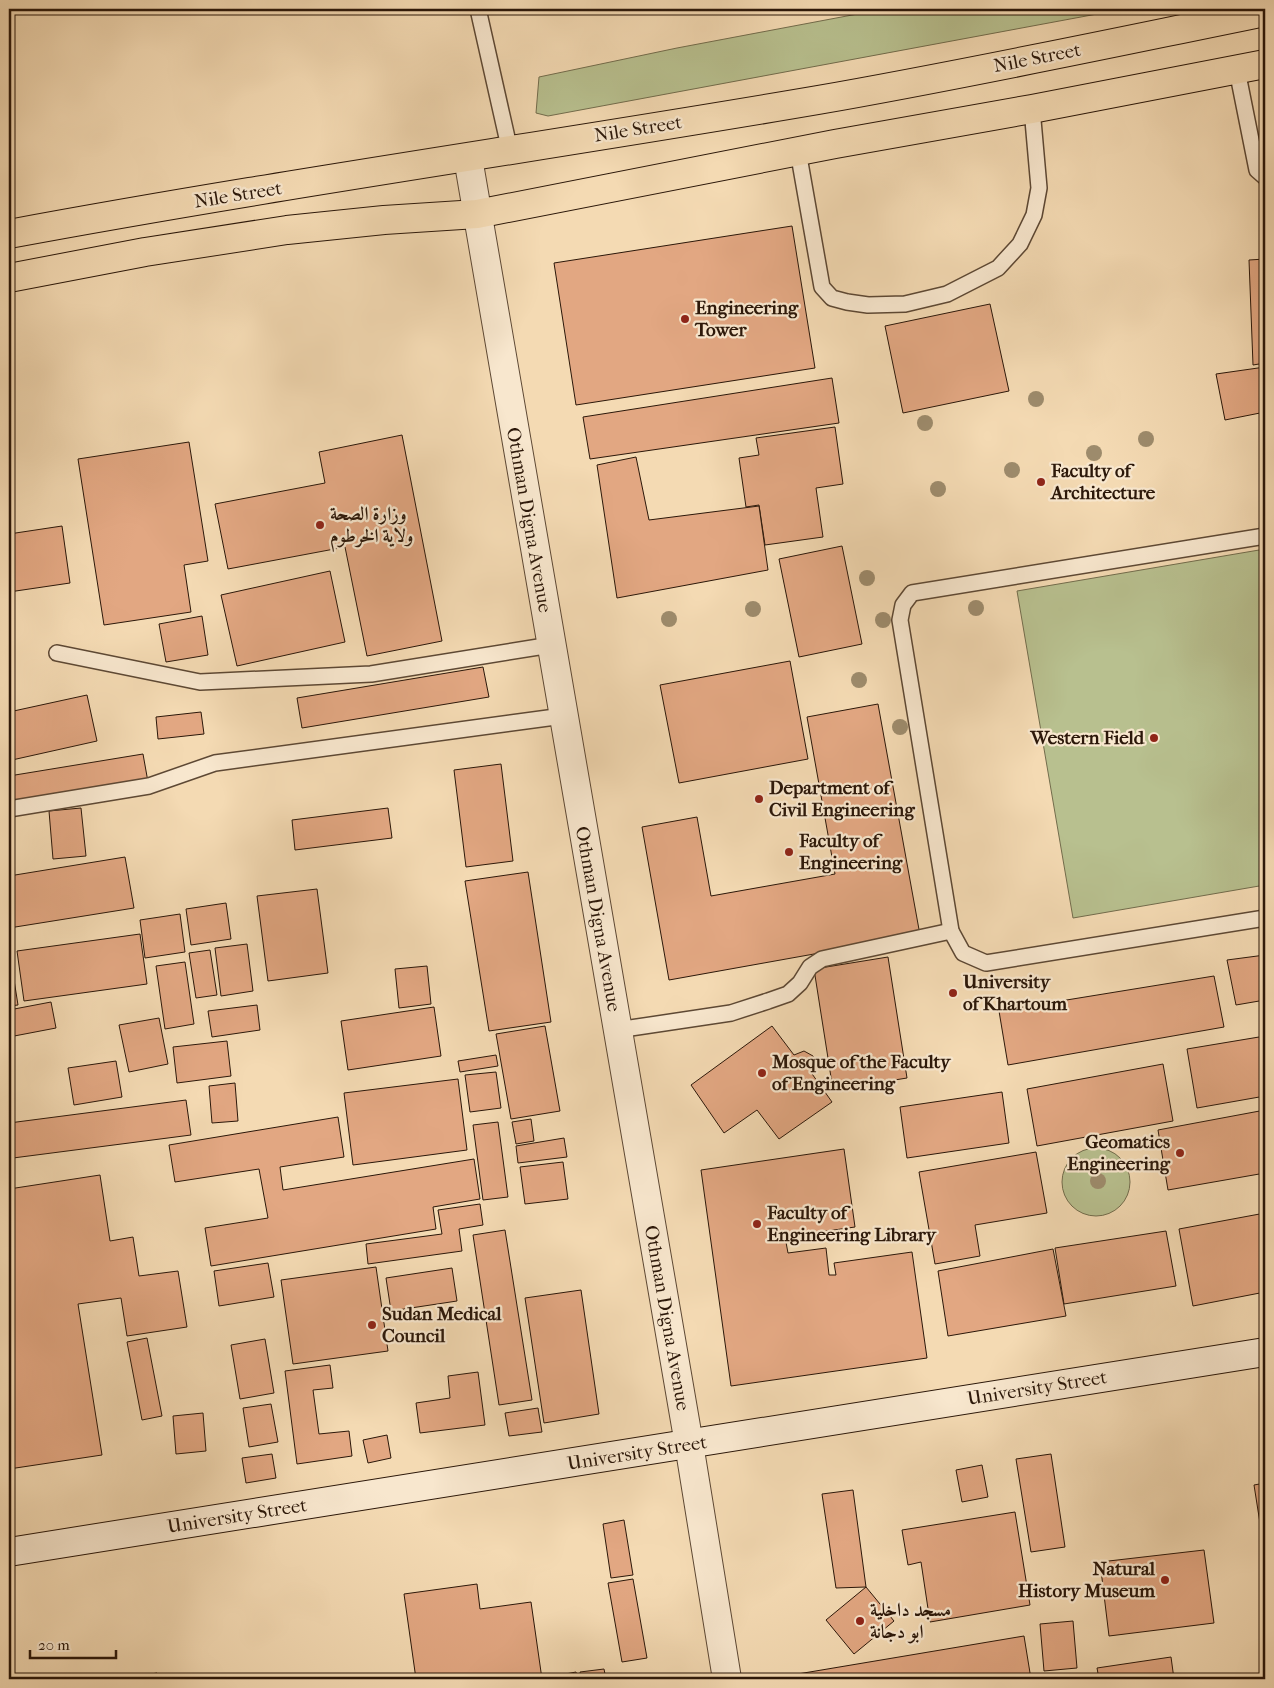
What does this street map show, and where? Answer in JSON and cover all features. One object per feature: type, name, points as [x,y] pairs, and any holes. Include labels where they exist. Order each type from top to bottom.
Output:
[{"type":"main road","name":"Nile Street","points":[[9,234],[147,209],[821,99],[1265,12]]},
{"type":"main road","points":[[9,278],[145,252],[288,230],[384,220],[477,214],[798,151],[1032,109],[1265,64]]},
{"type":"street","name":"Othman Digna Avenue","points":[[468,158],[616,1030],[689,1444],[727,1679]]},
{"type":"street","name":"University Street","points":[[9,1552],[1265,1352]]},
{"type":"lane","points":[[478,9],[510,151]]},
{"type":"lane","points":[[1237,70],[1257,170],[1265,177]]},
{"type":"lane","points":[[798,151],[822,287],[832,298],[847,302],[905,304],[948,294],[998,268],[1020,244],[1034,215],[1039,188],[1032,109]]},
{"type":"lane","points":[[1265,536],[912,594],[902,605],[900,620],[951,931],[963,953],[986,963],[1265,918]]},
{"type":"lane","points":[[57,653],[200,682],[371,674],[551,645]]},
{"type":"lane","points":[[9,809],[149,786],[215,763],[563,716]]},
{"type":"lane","points":[[616,1030],[731,1013],[788,994],[800,983],[810,967],[822,959],[951,931]]},
{"type":"green space","points":[[884,9],[1124,9],[548,116],[536,113],[539,77],[677,48]]},
{"type":"green space","name":"Western Field","points":[[1265,549],[1265,885],[1073,918],[1017,591]]},
{"type":"green space","points":[[1103,1148],[1115,1154],[1124,1163],[1130,1175],[1128,1195],[1120,1206],[1103,1216],[1089,1216],[1072,1206],[1064,1195],[1062,1175],[1072,1158],[1083,1150]]},
{"type":"building","name":"Engineering Tower","points":[[792,226],[815,368],[576,405],[554,263]]},
{"type":"building","points":[[1265,259],[1265,363],[1253,365],[1249,260]]},
{"type":"building","points":[[990,304],[1009,391],[903,413],[885,326]]},
{"type":"building","points":[[1265,367],[1265,412],[1225,420],[1216,374]]},
{"type":"building","points":[[832,378],[839,423],[590,459],[583,417]]},
{"type":"building","points":[[835,427],[843,484],[816,488],[823,537],[765,545],[759,505],[746,507],[739,458],[759,455],[756,438]]},
{"type":"building","name":"وزارة الصحة ولاية الخرطوم","points":[[402,435],[442,641],[367,656],[345,547],[228,569],[215,504],[325,483],[319,452]]},
{"type":"building","points":[[189,442],[208,561],[184,565],[191,612],[104,625],[78,459]]},
{"type":"building","points":[[636,457],[649,520],[759,506],[768,570],[617,598],[597,465]]},
{"type":"building","points":[[62,526],[70,583],[9,592],[9,534]]},
{"type":"building","points":[[842,546],[862,644],[799,657],[779,559]]},
{"type":"building","points":[[330,571],[345,642],[237,666],[221,595]]},
{"type":"building","points":[[202,616],[208,655],[166,662],[159,624]]},
{"type":"building","points":[[790,661],[808,759],[679,783],[660,685]]},
{"type":"building","points":[[483,667],[489,697],[302,728],[297,698]]},
{"type":"building","points":[[87,695],[97,741],[12,760],[9,746],[9,712]]},
{"type":"building","points":[[878,704],[920,935],[669,980],[642,827],[697,817],[711,896],[835,874],[807,717]]},
{"type":"building","points":[[201,712],[204,734],[158,739],[156,717]]},
{"type":"building","points":[[143,754],[148,782],[9,804],[9,776]]},
{"type":"building","points":[[501,764],[513,861],[466,867],[454,770]]},
{"type":"building","points":[[81,808],[86,856],[53,859],[49,811]]},
{"type":"building","points":[[388,808],[392,838],[295,850],[292,820]]},
{"type":"building","points":[[125,857],[134,908],[9,928],[9,876]]},
{"type":"building","points":[[528,872],[551,1022],[489,1031],[465,881]]},
{"type":"building","points":[[317,889],[328,973],[268,981],[257,896]]},
{"type":"building","points":[[226,903],[231,939],[191,945],[186,909]]},
{"type":"building","points":[[180,914],[185,952],[145,958],[140,920]]},
{"type":"building","points":[[140,934],[147,984],[24,1001],[17,951]]},
{"type":"building","points":[[247,944],[253,991],[221,996],[215,948]]},
{"type":"building","points":[[210,950],[217,995],[196,998],[189,953]]},
{"type":"building","points":[[1265,955],[1265,1000],[1236,1005],[1227,960]]},
{"type":"building","points":[[888,957],[907,1078],[833,1090],[814,969]]},
{"type":"building","points":[[9,961],[11,961],[18,1005],[9,1006]]},
{"type":"building","points":[[185,962],[194,1024],[165,1029],[156,966]]},
{"type":"building","points":[[427,966],[431,1004],[399,1008],[395,969]]},
{"type":"building","points":[[1214,976],[1224,1027],[1008,1065],[999,1011]]},
{"type":"building","points":[[51,1002],[56,1028],[9,1037],[9,1010]]},
{"type":"building","points":[[257,1005],[260,1030],[212,1037],[208,1011]]},
{"type":"building","points":[[434,1007],[441,1056],[348,1070],[341,1021]]},
{"type":"building","points":[[159,1018],[168,1064],[129,1072],[119,1025]]},
{"type":"building","points":[[545,1026],[560,1111],[511,1119],[496,1034]]},
{"type":"building","points":[[772,1026],[794,1055],[804,1051],[813,1056],[815,1062],[810,1071],[832,1102],[779,1139],[757,1110],[724,1133],[691,1085]]},
{"type":"building","points":[[1265,1036],[1265,1096],[1197,1108],[1187,1049]]},
{"type":"building","points":[[227,1041],[231,1076],[177,1083],[173,1047]]},
{"type":"building","points":[[496,1055],[498,1066],[460,1072],[458,1061]]},
{"type":"building","points":[[116,1061],[122,1097],[74,1105],[68,1068]]},
{"type":"building","points":[[1163,1064],[1173,1121],[1037,1146],[1027,1089]]},
{"type":"building","points":[[496,1072],[501,1108],[470,1112],[465,1075]]},
{"type":"building","points":[[458,1079],[467,1150],[353,1165],[344,1093]]},
{"type":"building","points":[[235,1083],[238,1121],[212,1123],[209,1086]]},
{"type":"building","points":[[1002,1092],[1009,1143],[907,1158],[900,1107]]},
{"type":"building","points":[[186,1100],[191,1135],[13,1158],[9,1123]]},
{"type":"building","points":[[1265,1110],[1265,1173],[1168,1190],[1158,1130]]},
{"type":"building","points":[[338,1117],[344,1157],[280,1167],[283,1190],[474,1159],[480,1199],[433,1207],[436,1229],[211,1266],[205,1228],[268,1218],[259,1169],[175,1182],[169,1145]]},
{"type":"building","points":[[531,1119],[534,1141],[516,1144],[512,1122]]},
{"type":"building","points":[[498,1122],[508,1197],[483,1200],[473,1125]]},
{"type":"building","points":[[564,1138],[567,1157],[518,1163],[516,1146]]},
{"type":"building","points":[[844,1149],[855,1227],[785,1237],[788,1253],[826,1248],[829,1275],[836,1275],[834,1263],[912,1252],[927,1358],[731,1386],[701,1170]]},
{"type":"building","points":[[1036,1152],[1047,1213],[975,1225],[980,1256],[935,1264],[919,1172]]},
{"type":"building","points":[[563,1162],[568,1199],[525,1204],[520,1167]]},
{"type":"building","points":[[100,1175],[110,1241],[133,1237],[139,1276],[178,1271],[187,1327],[127,1336],[121,1298],[78,1304],[102,1455],[9,1469],[9,1189]]},
{"type":"building","points":[[480,1204],[483,1225],[459,1229],[462,1251],[368,1264],[366,1244],[442,1234],[438,1210]]},
{"type":"building","points":[[1265,1213],[1265,1292],[1193,1306],[1179,1229]]},
{"type":"building","points":[[505,1230],[532,1400],[499,1405],[473,1235]]},
{"type":"building","points":[[1166,1231],[1176,1286],[1064,1304],[1055,1248]]},
{"type":"building","points":[[1053,1249],[1066,1316],[948,1336],[938,1271]]},
{"type":"building","points":[[268,1263],[274,1297],[219,1306],[214,1271]]},
{"type":"building","points":[[376,1267],[388,1351],[293,1364],[281,1280]]},
{"type":"building","points":[[452,1268],[457,1301],[391,1311],[386,1278]]},
{"type":"building","points":[[581,1290],[599,1414],[544,1423],[525,1298]]},
{"type":"building","points":[[147,1338],[162,1416],[142,1420],[127,1342]]},
{"type":"building","points":[[265,1339],[274,1393],[240,1399],[231,1345]]},
{"type":"building","points":[[330,1365],[333,1388],[313,1390],[319,1434],[349,1431],[352,1456],[297,1464],[285,1371]]},
{"type":"building","points":[[478,1372],[485,1425],[420,1433],[416,1403],[450,1398],[448,1376]]},
{"type":"building","points":[[271,1404],[278,1442],[249,1447],[243,1408]]},
{"type":"building","points":[[538,1408],[542,1432],[509,1436],[505,1413]]},
{"type":"building","points":[[203,1413],[206,1451],[176,1454],[173,1416]]},
{"type":"building","points":[[387,1435],[391,1458],[368,1463],[363,1440]]},
{"type":"building","points":[[272,1454],[276,1478],[246,1483],[242,1458]]},
{"type":"building","points":[[1051,1454],[1065,1547],[1031,1552],[1016,1459]]},
{"type":"building","points":[[982,1465],[988,1497],[962,1502],[956,1470]]},
{"type":"building","points":[[1265,1483],[1265,1555],[1254,1485]]},
{"type":"building","points":[[853,1490],[866,1587],[836,1588],[822,1494]]},
{"type":"building","points":[[1015,1512],[1030,1605],[930,1622],[921,1562],[908,1565],[902,1530]]},
{"type":"building","points":[[624,1520],[633,1575],[611,1578],[603,1524]]},
{"type":"building","points":[[1204,1550],[1214,1623],[1109,1636],[1100,1562]]},
{"type":"building","points":[[633,1579],[647,1658],[622,1662],[608,1583]]},
{"type":"building","points":[[477,1584],[480,1609],[531,1602],[542,1679],[416,1679],[404,1594]]},
{"type":"building","name":"مسجد داخلية ابو دجانة","points":[[866,1587],[894,1621],[854,1654],[826,1620]]},
{"type":"building","points":[[1073,1621],[1077,1668],[1044,1671],[1040,1624]]},
{"type":"building","points":[[1024,1636],[1031,1679],[768,1679]]},
{"type":"building","points":[[1171,1657],[1174,1679],[1099,1679],[1097,1668]]},
{"type":"building","points":[[604,1669],[606,1679],[581,1679],[580,1672]]},
{"type":"building","points":[[576,1672],[578,1679],[555,1679],[555,1676]]},
{"type":"building","points":[[157,1673],[158,1679],[139,1679],[138,1676]]},
{"type":"place","name":"Engineering Tower","points":[[685,319]]},
{"type":"place","name":"Faculty of Architecture","points":[[1041,482]]},
{"type":"place","name":"وزارة الصحة ولاية الخرطوم","points":[[320,525]]},
{"type":"place","name":"Western Field","points":[[1154,738]]},
{"type":"place","name":"Department of Civil Engineering","points":[[759,799]]},
{"type":"place","name":"Faculty of Engineering","points":[[789,852]]},
{"type":"place","name":"University of Khartoum","points":[[953,993]]},
{"type":"place","name":"Mosque of the Faculty of Engineering","points":[[762,1073]]},
{"type":"place","name":"Geomatics Engineering","points":[[1180,1153]]},
{"type":"place","name":"Faculty of Engineering Library","points":[[757,1224]]},
{"type":"place","name":"Sudan Medical Council","points":[[372,1325]]},
{"type":"place","name":"Natural History Museum","points":[[1165,1580]]},
{"type":"place","name":"مسجد داخلية ابو دجانة","points":[[860,1621]]}]
